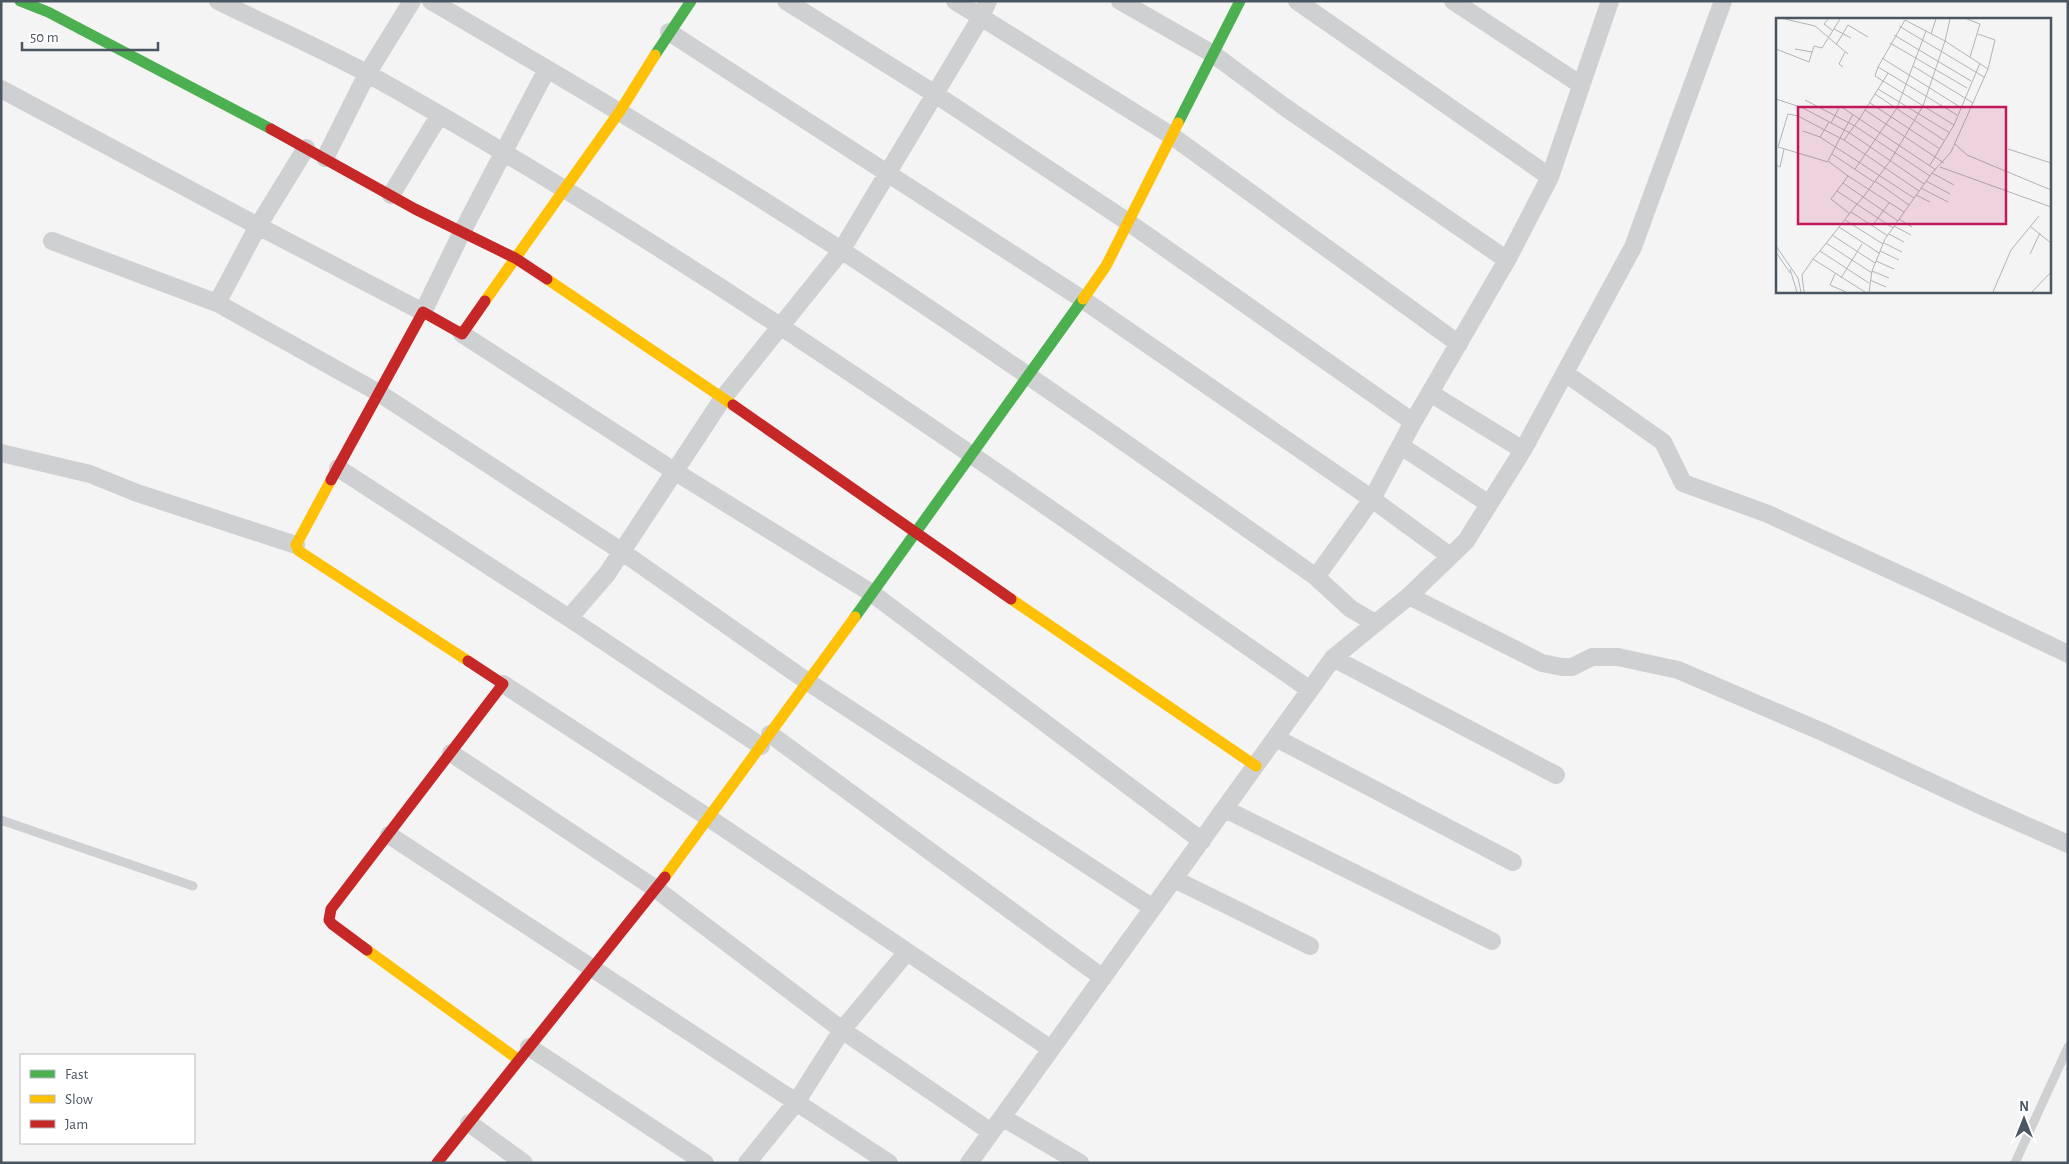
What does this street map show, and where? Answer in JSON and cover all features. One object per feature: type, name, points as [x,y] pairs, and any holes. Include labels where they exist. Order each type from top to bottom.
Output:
[{"type":"street","points":[[20,1],[48,12],[462,232],[515,258],[723,398],[916,534],[1256,766]]},
{"type":"street","points":[[218,1],[367,74],[564,189],[682,262],[972,455],[1310,690]]},
{"type":"street","points":[[325,158],[367,74],[412,1]]},
{"type":"street","points":[[431,1],[620,111],[841,251],[1028,375],[1316,577],[1351,609],[1376,623]]},
{"type":"street","points":[[462,334],[620,111],[669,32],[691,1]]},
{"type":"street","points":[[786,1],[935,94],[1128,222],[1413,422]]},
{"type":"street","points":[[955,1],[1172,136],[1459,344]]},
{"type":"street","points":[[569,618],[607,574],[723,398],[841,251],[981,17],[988,1]]},
{"type":"street","points":[[1120,1],[1213,54],[1286,108],[1507,260]]},
{"type":"street","points":[[436,1163],[656,889],[916,534],[1106,266],[1240,1]]},
{"type":"street","points":[[1297,1],[1550,178]]},
{"type":"street","points":[[1453,1],[1581,85]]},
{"type":"street","points":[[1316,577],[1372,500],[1413,422],[1507,260],[1550,178],[1610,1]]},
{"type":"street","points":[[969,1163],[1333,658],[1409,596],[1466,541],[1523,450],[1633,247],[1723,1]]},
{"type":"street","points":[[669,32],[1082,299],[1450,556]]},
{"type":"street","points":[[296,545],[423,312],[502,153],[547,69]]},
{"type":"street","points":[[1,89],[462,334],[674,471],[872,594],[1202,841]]},
{"type":"street","points":[[392,195],[439,116]]},
{"type":"street","points":[[217,303],[258,226],[306,148]]},
{"type":"street","points":[[52,241],[217,303],[379,393],[621,552],[808,682],[1153,908]]},
{"type":"street","points":[[1565,373],[1663,442],[1683,483],[1768,514],[2068,654]]},
{"type":"street","points":[[1430,393],[1523,450]]},
{"type":"street","points":[[1401,446],[1489,504]]},
{"type":"street","points":[[1,453],[90,474],[137,493],[296,545],[300,552],[709,818],[1052,1049]]},
{"type":"street","points":[[338,468],[569,618],[766,740],[1103,978]]},
{"type":"street","points":[[1409,596],[1542,663],[1572,667],[1592,657],[1618,657],[1678,670],[1825,732],[2068,844]]},
{"type":"street","points":[[1333,658],[1556,775]]},
{"type":"street","points":[[503,684],[331,909],[329,920],[340,930],[524,1054],[705,1163]]},
{"type":"street","points":[[1276,738],[1513,862]]},
{"type":"street","points":[[451,753],[656,889],[842,1030],[992,1132]]},
{"type":"street","points":[[1225,809],[1492,941]]},
{"type":"street","points":[[389,835],[889,1163]]},
{"type":"street","points":[[1174,879],[1310,946]]},
{"type":"street","points":[[747,1163],[796,1101],[842,1030],[907,952]]},
{"type":"street","points":[[1002,1117],[1080,1163]]},
{"type":"street","points":[[469,1123],[524,1163]]},
{"type":"lane","points":[[1,820],[193,886]]},
{"type":"lane","points":[[2015,1163],[2068,1047]]},
{"type":"traffic: fast","points":[[20,1],[48,12],[271,129]]},
{"type":"traffic: fast","points":[[655,55],[691,1]]},
{"type":"traffic: fast","points":[[1178,123],[1240,1]]},
{"type":"traffic: fast","points":[[855,617],[1083,299]]},
{"type":"traffic: slow","points":[[485,301],[620,111],[655,55]]},
{"type":"traffic: slow","points":[[1083,299],[1106,266],[1178,123]]},
{"type":"traffic: slow","points":[[547,279],[733,405]]},
{"type":"traffic: slow","points":[[331,480],[296,545],[299,551],[468,661]]},
{"type":"traffic: slow","points":[[1011,599],[1256,766]]},
{"type":"traffic: slow","points":[[665,877],[855,617]]},
{"type":"traffic: slow","points":[[367,950],[519,1060]]},
{"type":"traffic: jam","points":[[271,129],[415,209],[515,258],[547,279]]},
{"type":"traffic: jam","points":[[331,480],[423,312],[462,334],[485,301]]},
{"type":"traffic: jam","points":[[733,405],[1011,599]]},
{"type":"traffic: jam","points":[[367,950],[332,924],[329,920],[331,909],[503,684],[468,661]]},
{"type":"traffic: jam","points":[[437,1163],[665,877]]}]
